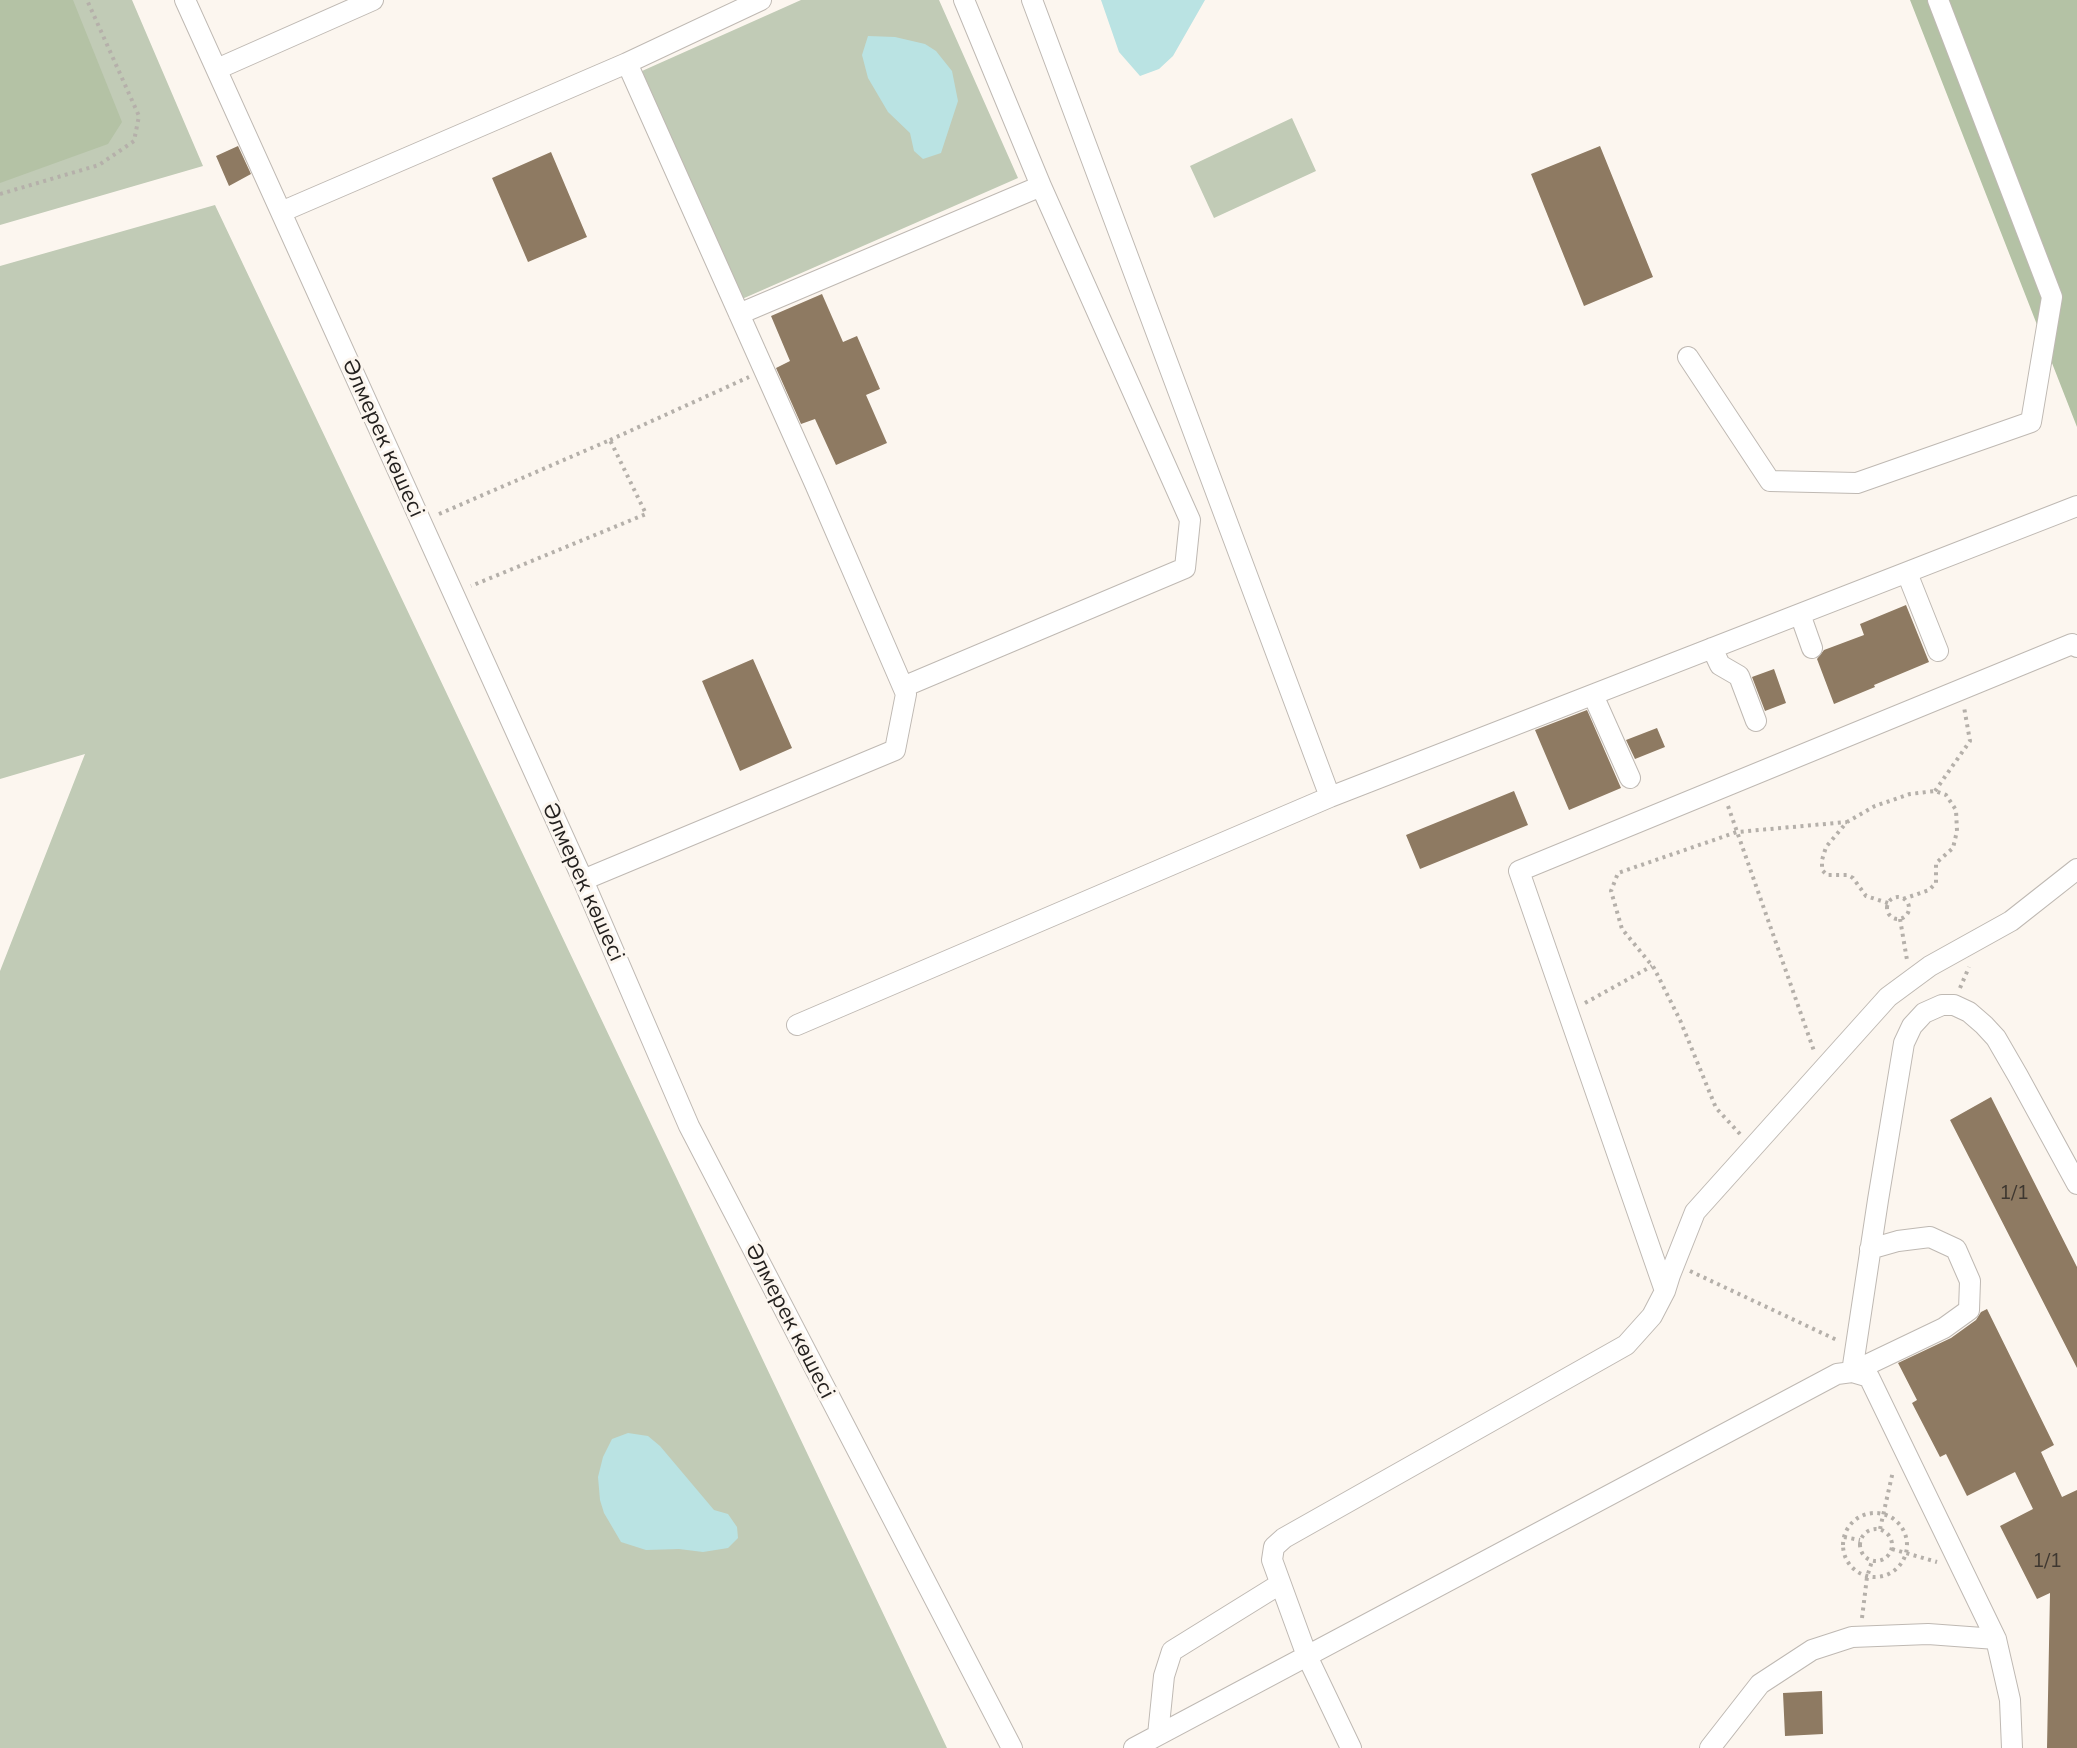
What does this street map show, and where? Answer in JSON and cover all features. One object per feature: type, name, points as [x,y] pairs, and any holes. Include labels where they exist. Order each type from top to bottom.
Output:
[{"type":"street","name":"Әлмерек көшесі","points":[[185,0],[583,880],[689,1126],[1012,1748]]},
{"type":"street","points":[[217,69],[373,0]]},
{"type":"street","points":[[281,212],[627,63],[761,0]]},
{"type":"street","points":[[903,687],[1185,568],[1190,520],[1041,186],[964,0]]},
{"type":"street","points":[[1032,0],[1330,797]]},
{"type":"street","points":[[1688,357],[1770,481],[1857,483],[2031,422],[2052,297],[1938,0]]},
{"type":"street","points":[[583,880],[895,750],[906,694],[627,63]]},
{"type":"street","points":[[739,314],[1041,186]]},
{"type":"street","points":[[797,1025],[1330,797],[2077,506]]},
{"type":"street","points":[[1906,573],[1938,651]]},
{"type":"street","points":[[1800,614],[1812,648]]},
{"type":"street","points":[[1665,1291],[1519,871],[2073,644],[2077,647]]},
{"type":"street","points":[[1712,648],[1720,665],[1739,676],[1755,721]]},
{"type":"street","points":[[1593,695],[1630,778]]},
{"type":"street","points":[[1351,1748],[1307,1656],[1272,1560],[1274,1547],[1284,1538],[1626,1345],[1652,1316],[1665,1291],[1695,1212],[1888,997],[1930,966],[2011,921],[2077,869]]},
{"type":"street","points":[[1852,1372],[1904,1043],[1912,1026],[1924,1013],[1942,1005],[1954,1005],[1969,1012],[1984,1024],[1996,1038],[2077,1184]]},
{"type":"street","points":[[1134,1748],[1837,1374],[1852,1372],[1944,1328],[1969,1310],[1970,1281],[1956,1249],[1930,1237],[1898,1241],[1870,1249]]},
{"type":"street","points":[[1852,1372],[1869,1377],[1996,1639],[2010,1700],[2012,1748]]},
{"type":"street","points":[[1158,1735],[1164,1676],[1173,1651],[1280,1584]]},
{"type":"street","points":[[1710,1748],[1760,1684],[1812,1650],[1852,1637],[1929,1634],[1996,1639]]},
{"type":"path","points":[[0,194],[99,165],[134,141],[139,116],[87,0]]},
{"type":"path","points":[[421,522],[764,371]]},
{"type":"path","points":[[454,594],[646,514],[610,440]]},
{"type":"path","points":[[1935,791],[1970,741],[1961,690]]},
{"type":"path","points":[[1721,788],[1821,1071]]},
{"type":"path","points":[[1900,919],[1908,912],[1908,906],[1903,900],[1896,898],[1888,903],[1866,896],[1853,878],[1848,875],[1827,875],[1822,870],[1822,860],[1826,847],[1847,822],[1875,806],[1910,794],[1935,791],[1946,795],[1956,810],[1957,831],[1953,848],[1936,863],[1936,882],[1929,890],[1903,900]]},
{"type":"path","points":[[1753,1148],[1716,1108],[1680,1020],[1653,966],[1622,929],[1611,891],[1618,873],[1737,831],[1847,822]]},
{"type":"path","points":[[1888,903],[1889,916],[1900,919]]},
{"type":"path","points":[[1900,919],[1911,980]]},
{"type":"path","points":[[1954,1005],[1980,939]]},
{"type":"path","points":[[1568,1012],[1653,966]]},
{"type":"path","points":[[1674,1264],[1856,1348]]},
{"type":"path","points":[[1880,1529],[1900,1442]]},
{"type":"path","points":[[1873,1512],[1883,1513],[1893,1517],[1900,1524],[1908,1543],[1907,1553],[1896,1570],[1878,1578],[1867,1577],[1850,1566],[1843,1547],[1844,1537],[1847,1528],[1854,1520],[1873,1512]]},
{"type":"path","points":[[1880,1529],[1890,1536],[1892,1549],[1884,1559],[1872,1560],[1862,1553],[1860,1540],[1868,1530],[1880,1529]]},
{"type":"path","points":[[1844,1537],[1860,1540]]},
{"type":"path","points":[[1892,1549],[1963,1570]]},
{"type":"path","points":[[1860,1637],[1867,1577],[1872,1560]]},
{"type":"green space","points":[[0,0],[132,0],[203,166],[0,225]]},
{"type":"green space","points":[[0,0],[73,0],[122,122],[108,144],[0,183]]},
{"type":"green space","points":[[801,0],[939,0],[1018,178],[742,299],[642,71]]},
{"type":"green space","points":[[1910,0],[2077,0],[2077,427]]},
{"type":"green space","points":[[1292,118],[1316,171],[1214,218],[1190,166]]},
{"type":"green space","points":[[215,205],[947,1748],[0,1748],[0,971],[85,754],[0,779],[0,266]]},
{"type":"water","points":[[1101,0],[1205,0],[1173,56],[1159,69],[1140,76],[1119,52]]},
{"type":"water","points":[[868,36],[895,37],[925,44],[936,51],[952,71],[958,101],[941,153],[923,159],[914,151],[910,133],[888,112],[868,78],[862,55]]},
{"type":"water","points":[[628,1433],[648,1436],[660,1446],[714,1510],[728,1514],[737,1527],[738,1538],[728,1548],[703,1552],[679,1549],[646,1550],[621,1542],[604,1513],[600,1500],[598,1477],[603,1457],[612,1439]]},
{"type":"building","points":[[238,146],[251,174],[229,186],[216,156]]},
{"type":"building","points":[[1600,146],[1653,277],[1584,306],[1531,174]]},
{"type":"building","points":[[551,152],[587,237],[528,262],[492,178]]},
{"type":"building","points":[[822,294],[843,342],[857,336],[880,389],[866,395],[887,443],[836,465],[815,419],[801,424],[776,368],[790,361],[771,316]]},
{"type":"building","points":[[1906,605],[1929,662],[1834,704],[1817,659],[1824,650],[1864,635],[1860,624]]},
{"type":"building","points":[[753,659],[792,748],[740,771],[702,681]]},
{"type":"building","points":[[1774,669],[1786,703],[1765,711],[1752,677]]},
{"type":"building","points":[[1587,710],[1621,788],[1569,810],[1535,730]]},
{"type":"building","points":[[1657,728],[1665,747],[1635,759],[1626,740]]},
{"type":"building","points":[[1514,791],[1528,825],[1420,869],[1406,835]]},
{"type":"building","points":[[1991,1097],[2077,1267],[2077,1368],[1950,1120]]},
{"type":"building","points":[[1987,1309],[2054,1445],[2041,1452],[2062,1497],[2077,1490],[2077,1748],[2047,1748],[2050,1593],[2037,1599],[2000,1526],[2033,1509],[2015,1472],[1967,1496],[1946,1454],[1940,1457],[1912,1403],[1917,1400],[1898,1363],[1951,1338]]},
{"type":"building","points":[[1822,1691],[1823,1734],[1785,1736],[1783,1693]]}]
